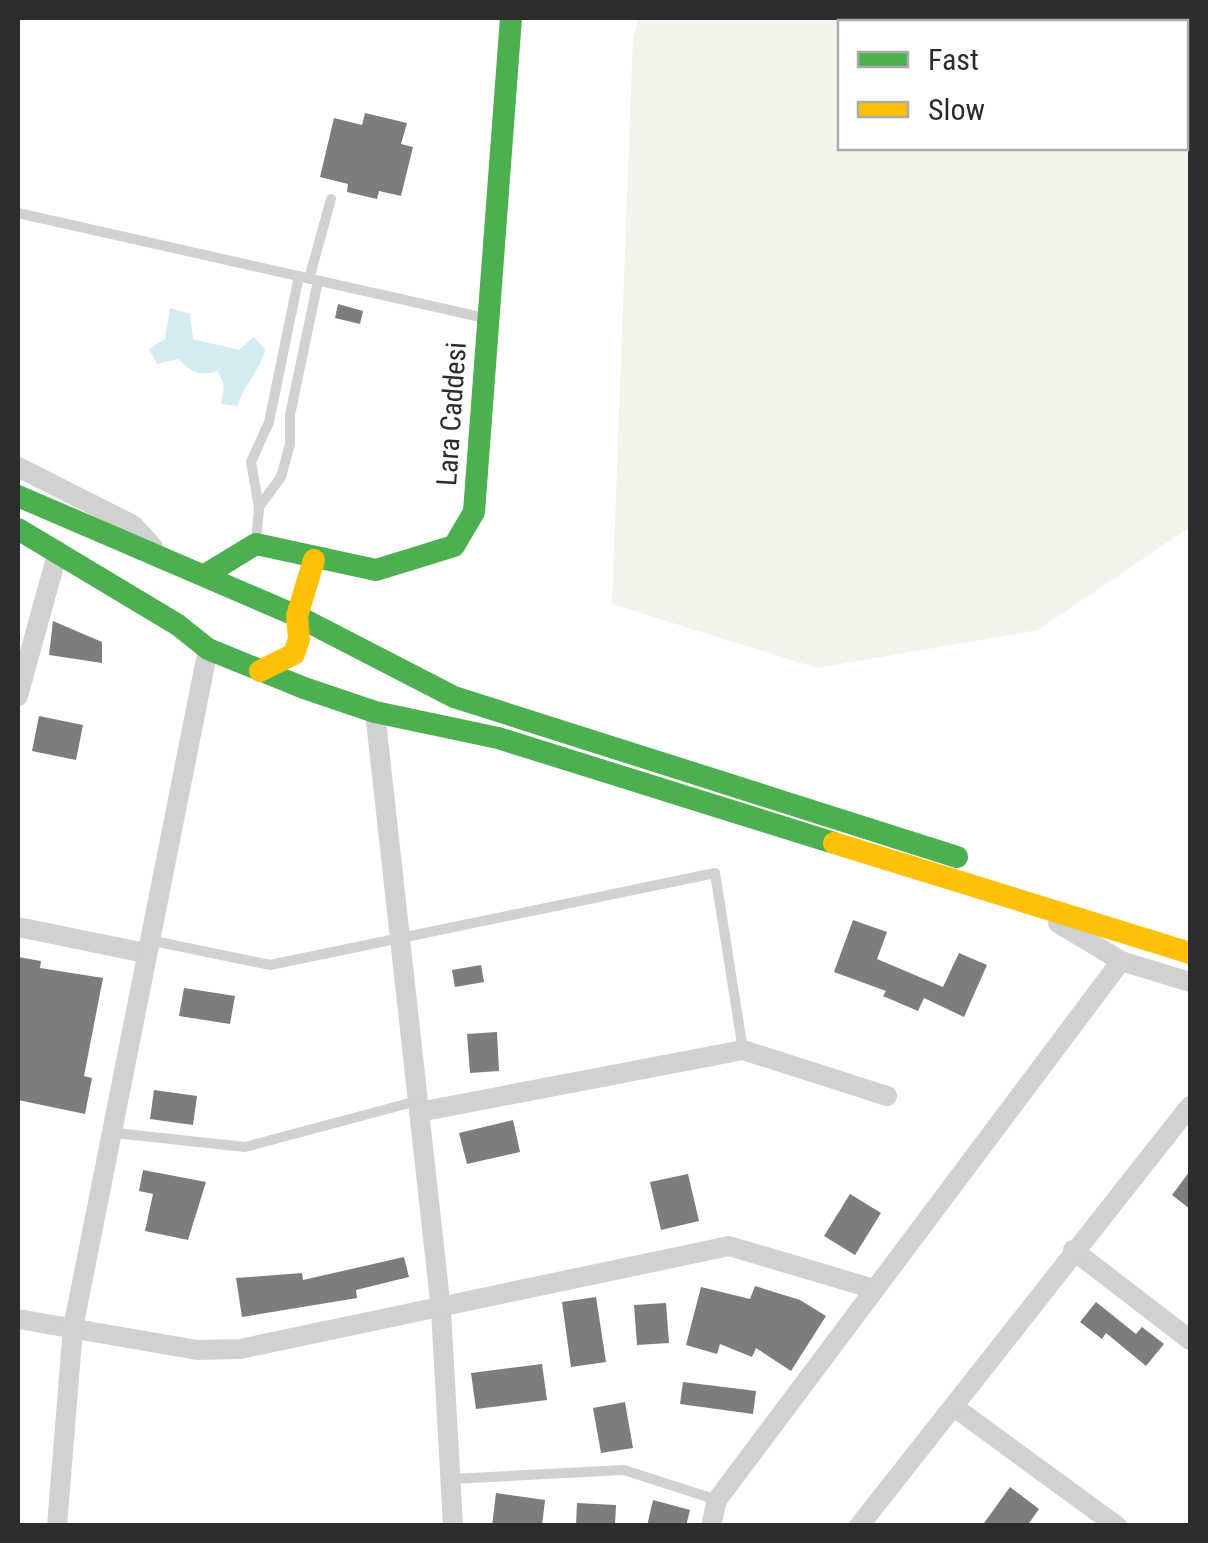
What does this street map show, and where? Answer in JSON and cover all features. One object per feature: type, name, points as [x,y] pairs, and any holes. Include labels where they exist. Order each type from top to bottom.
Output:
[{"type":"main road","name":"Lara Caddesi","points":[[256,544],[314,560],[376,570],[454,546],[474,512],[511,18]]},
{"type":"main road","points":[[18,496],[297,616],[454,696],[1190,930]]},
{"type":"main road","points":[[18,529],[178,625],[208,649],[260,671],[374,712],[498,738],[1190,954]]},
{"type":"main road","points":[[178,625],[188,596],[205,575],[256,544]]},
{"type":"main road","points":[[260,671],[286,664],[296,653],[301,636],[297,616],[314,560]]},
{"type":"street","points":[[18,467],[134,526],[165,560]]},
{"type":"street","points":[[18,696],[58,551]]},
{"type":"street","points":[[57,1526],[73,1328],[115,1133],[147,946],[208,649]]},
{"type":"street","points":[[374,712],[440,1310],[454,1526]]},
{"type":"street","points":[[1018,899],[1121,961],[1190,982]]},
{"type":"street","points":[[18,928],[147,946]]},
{"type":"street","points":[[711,1526],[717,1500],[1121,961]]},
{"type":"street","points":[[419,1106],[743,1050],[887,1096]]},
{"type":"street","points":[[860,1526],[1073,1250],[1189,1113]]},
{"type":"street","points":[[18,1319],[197,1350],[240,1349],[440,1310],[729,1246],[874,1289]]},
{"type":"street","points":[[1073,1250],[1190,1340]]},
{"type":"street","points":[[954,1406],[1118,1526]]},
{"type":"lane","points":[[256,544],[258,508],[251,462],[270,422],[331,199]]},
{"type":"lane","points":[[18,213],[488,319]]},
{"type":"lane","points":[[258,508],[281,477],[290,444],[290,415],[309,279]]},
{"type":"lane","points":[[147,946],[270,965],[401,941],[715,872],[743,1050]]},
{"type":"lane","points":[[115,1133],[245,1147],[419,1106]]},
{"type":"lane","points":[[451,1478],[624,1470],[717,1500]]},
{"type":"shaded area","points":[[639,18],[1190,18],[1190,527],[1038,630],[817,668],[612,604],[633,37]]},
{"type":"water","points":[[170,308],[190,314],[193,339],[239,350],[254,337],[265,349],[238,406],[221,404],[224,386],[218,371],[196,372],[178,359],[157,364],[149,349],[165,339]]},
{"type":"building","points":[[365,113],[407,123],[401,144],[413,147],[401,196],[379,191],[377,199],[347,192],[348,184],[320,177],[334,118],[362,125]]},
{"type":"building","points":[[338,304],[363,311],[360,324],[335,318]]},
{"type":"building","points":[[53,621],[102,642],[102,663],[49,655]]},
{"type":"building","points":[[39,716],[83,725],[76,760],[32,751]]},
{"type":"building","points":[[853,920],[887,932],[877,959],[943,987],[959,953],[987,965],[964,1017],[924,998],[918,1011],[883,996],[886,991],[834,972]]},
{"type":"building","points":[[18,957],[41,961],[40,968],[103,978],[84,1076],[92,1078],[85,1114],[18,1100]]},
{"type":"building","points":[[481,965],[484,982],[455,987],[452,970]]},
{"type":"building","points":[[184,988],[235,996],[230,1024],[179,1016]]},
{"type":"building","points":[[497,1032],[499,1071],[470,1073],[467,1034]]},
{"type":"building","points":[[154,1090],[197,1096],[193,1125],[150,1119]]},
{"type":"building","points":[[513,1120],[520,1152],[467,1164],[459,1133]]},
{"type":"building","points":[[143,1170],[206,1182],[188,1240],[145,1231],[153,1194],[139,1191]]},
{"type":"building","points":[[1190,1171],[1190,1209],[1172,1195]]},
{"type":"building","points":[[688,1174],[699,1221],[661,1230],[650,1182]]},
{"type":"building","points":[[850,1194],[881,1213],[855,1255],[824,1236]]},
{"type":"building","points":[[404,1257],[409,1277],[356,1290],[357,1298],[242,1317],[236,1278],[302,1273],[303,1280]]},
{"type":"building","points":[[755,1286],[800,1300],[826,1316],[791,1371],[756,1348],[752,1357],[720,1344],[717,1354],[686,1345],[701,1287],[750,1299]]},
{"type":"building","points":[[596,1297],[606,1362],[571,1367],[562,1302]]},
{"type":"building","points":[[1096,1302],[1136,1334],[1142,1327],[1164,1344],[1146,1366],[1106,1333],[1102,1339],[1080,1322]]},
{"type":"building","points":[[666,1303],[669,1343],[637,1345],[634,1305]]},
{"type":"building","points":[[542,1364],[547,1400],[476,1409],[471,1373]]},
{"type":"building","points":[[683,1382],[756,1391],[753,1414],[680,1404]]},
{"type":"building","points":[[625,1402],[633,1448],[601,1453],[593,1408]]},
{"type":"building","points":[[1010,1487],[1039,1509],[1027,1526],[982,1526]]},
{"type":"building","points":[[496,1493],[545,1500],[542,1526],[492,1526]]},
{"type":"building","points":[[653,1500],[690,1510],[686,1526],[647,1526]]},
{"type":"building","points":[[577,1503],[616,1505],[615,1526],[576,1526]]},
{"type":"traffic: fast","points":[[205,575],[256,544],[376,570],[454,546],[474,512],[511,18]]},
{"type":"traffic: fast","points":[[18,496],[297,616],[454,697],[957,857]]},
{"type":"traffic: fast","points":[[18,529],[178,625],[208,649],[304,688],[375,712],[498,738],[834,843]]},
{"type":"traffic: slow","points":[[297,616],[314,560]]},
{"type":"traffic: slow","points":[[260,671],[294,654],[299,639],[297,616]]},
{"type":"traffic: slow","points":[[834,843],[1190,953]]}]
